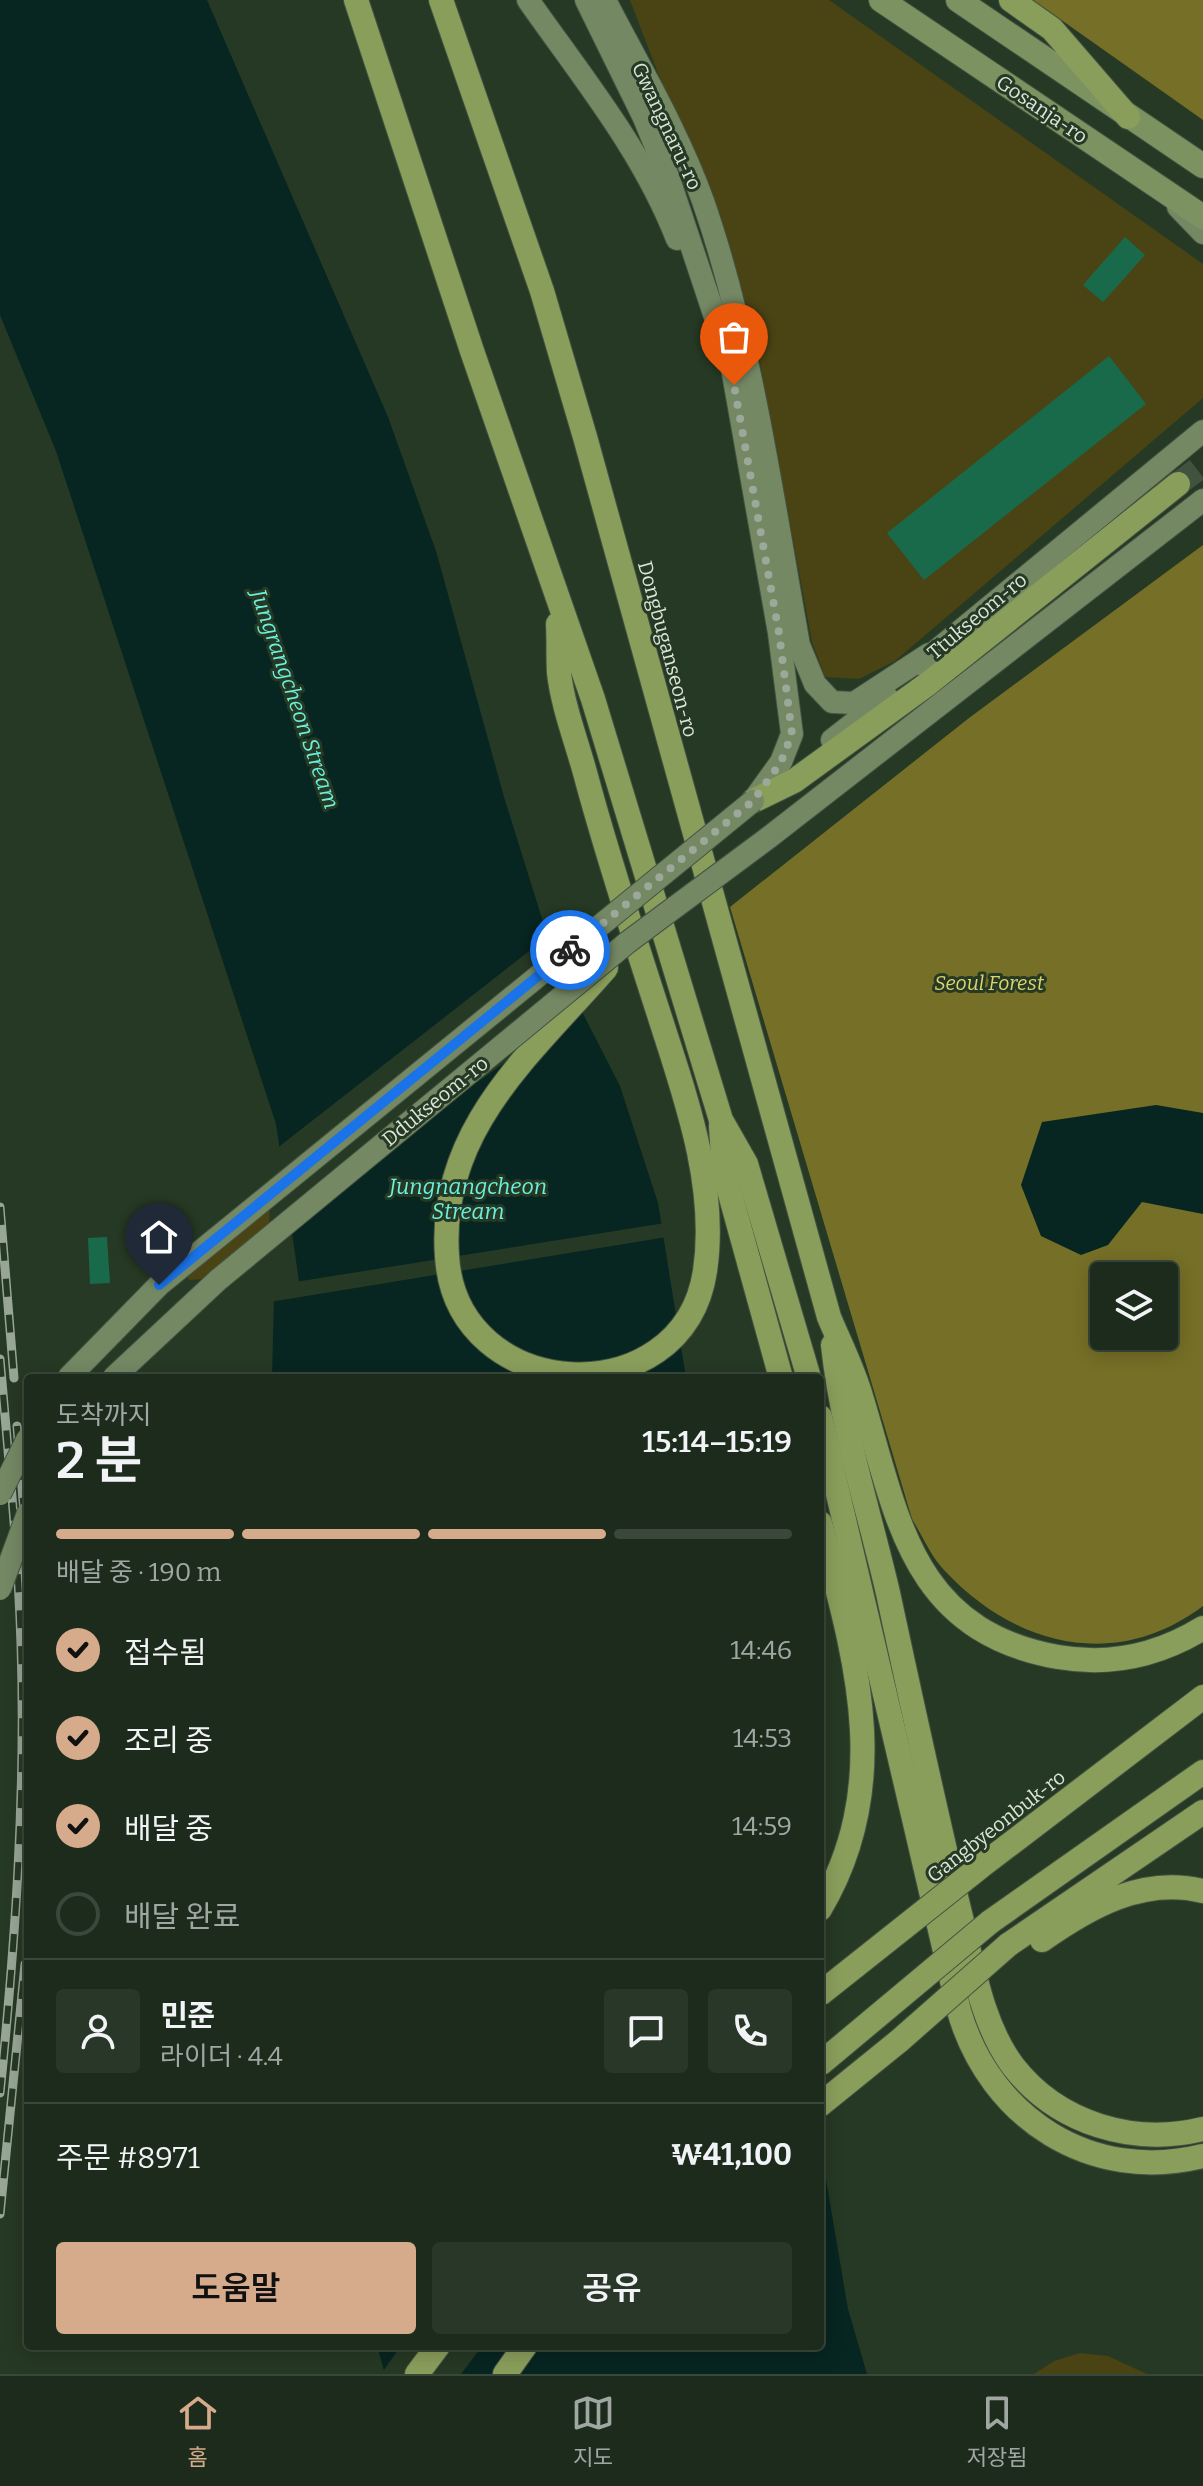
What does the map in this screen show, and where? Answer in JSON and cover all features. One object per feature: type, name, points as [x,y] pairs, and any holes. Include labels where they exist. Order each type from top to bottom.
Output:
[{"type":"highway","points":[[356,0],[593,699],[721,1120],[746,1164],[808,1374]]},
{"type":"highway","name":"Dongbuganseon-ro","points":[[441,0],[503,176],[576,408],[829,1317]]},
{"type":"highway","points":[[1011,0],[1052,29],[1128,117]]},
{"type":"highway","points":[[753,801],[794,781],[929,683],[1178,484]]},
{"type":"highway","points":[[558,603],[560,674],[604,844],[692,1118],[705,1199],[705,1270],[692,1309],[669,1339],[626,1367],[592,1374]]},
{"type":"highway","points":[[564,1374],[528,1366],[487,1341],[457,1300],[447,1263],[448,1214],[459,1161],[477,1122],[502,1086],[628,942]]},
{"type":"highway","points":[[721,1120],[724,1172],[780,1374]]},
{"type":"highway","points":[[829,1317],[859,1389],[882,1477],[909,1547],[947,1602],[974,1625],[1006,1642],[1041,1654],[1087,1660],[1143,1655],[1174,1645],[1203,1628]]},
{"type":"highway","points":[[829,1317],[838,1397],[871,1520],[948,1864],[993,2032],[1025,2080],[1051,2103],[1082,2120],[1136,2134],[1183,2134],[1203,2129]]},
{"type":"highway","points":[[824,1434],[959,2011],[972,2051],[998,2090],[1021,2114],[1070,2145],[1132,2161],[1172,2162],[1203,2156]]},
{"type":"highway","points":[[824,1541],[862,1716],[863,1783],[846,1857],[824,1901]]},
{"type":"highway","name":"Gangbyeonbuk-ro","points":[[824,1991],[1203,1697]]},
{"type":"highway","points":[[824,2061],[990,1922],[1203,1772]]},
{"type":"highway","points":[[824,2102],[1012,1951],[1203,1812]]},
{"type":"highway","points":[[1012,1951],[1116,1897],[1165,1887],[1203,1891]]},
{"type":"highway","points":[[417,2374],[435,2350]]},
{"type":"highway","points":[[505,2374],[522,2350]]},
{"type":"main road","points":[[528,0],[618,126],[644,170],[672,227],[736,402]]},
{"type":"main road","name":"Gwangnaru-ro","points":[[586,0],[644,118],[689,232],[732,368],[779,633],[792,734],[781,762],[753,801]]},
{"type":"main road","name":"Gwangnaru-ro","points":[[605,0],[681,147],[703,203],[746,367],[799,645],[815,684],[832,702],[854,703],[929,654]]},
{"type":"main road","name":"Gosanja-ro","points":[[881,0],[1203,217]]},
{"type":"main road","name":"Gosanja-ro","points":[[958,0],[1203,166]]},
{"type":"main road","points":[[1158,187],[1203,233]]},
{"type":"main road","name":"Ttukseom-ro","points":[[753,801],[896,690],[929,654],[1203,431]]},
{"type":"main road","name":"Ddukseom-ro","points":[[117,1374],[218,1280],[628,942],[768,838],[1203,500]]},
{"type":"main road","name":"Ddukseom-ro","points":[[72,1374],[159,1285],[753,801]]},
{"type":"main road","points":[[0,1494],[24,1446]]},
{"type":"main road","points":[[0,1589],[24,1524]]},
{"type":"shaded area","points":[[630,0],[829,0],[1203,264],[1203,398],[895,661],[859,679],[825,677],[812,642],[752,319]]},
{"type":"shaded area","points":[[270,1182],[269,1246],[205,1279],[189,1280],[179,1254]]},
{"type":"shaded area","points":[[1080,2353],[1108,2356],[1147,2374],[1034,2374],[1054,2361]]},
{"type":"green space","points":[[1033,0],[1203,0],[1203,120]]},
{"type":"green space","name":"Seoul Forest","points":[[1203,545],[1203,1606],[1170,1626],[1136,1639],[1102,1644],[1068,1641],[1035,1633],[1003,1618],[973,1597],[931,1553],[912,1519],[730,907],[969,718]]},
{"type":"water","name":"Jungnangcheon Stream","points":[[0,0],[207,0],[388,417],[436,551],[504,797],[554,957],[620,1086],[658,1203],[685,1374],[272,1374],[274,1297],[300,1288],[276,1124],[56,451],[0,315]]},
{"type":"water","points":[[1156,1105],[1203,1113],[1203,1214],[1142,1202],[1108,1245],[1081,1255],[1041,1236],[1021,1185],[1042,1122]]},
{"type":"water","points":[[824,2168],[848,2309],[867,2374],[385,2374],[378,2350],[824,2350]]},
{"type":"pier","points":[[551,934],[583,1006],[475,1084],[288,1231],[276,1149]]},
{"type":"pier","points":[[665,1223],[667,1237],[270,1302],[271,1294],[296,1286],[295,1282]]},
{"type":"pier","points":[[398,2350],[479,2350],[461,2374],[381,2374]]},
{"type":"building","points":[[1125,237],[1145,255],[1103,302],[1083,285]]},
{"type":"building","points":[[1109,356],[1146,404],[924,580],[887,533]]},
{"type":"building","points":[[107,1237],[110,1283],[90,1284],[88,1238]]},
{"type":"tunnel","points":[[1178,484],[1203,465]]},
{"type":"railway","points":[[0,1207],[14,1378]]},
{"type":"railway","points":[[0,1359],[18,1573],[22,1700],[18,1869],[0,2093]]},
{"type":"railway","points":[[17,1426],[24,1513]]},
{"type":"railway","points":[[0,2214],[24,1974]]},
{"type":"way so far","points":[[570,950],[753,801],[788,749],[792,734],[791,713],[734,385]]},
{"type":"route","points":[[159,1285],[570,950]]},
{"type":"water label","name":"Jungrangcheon Stream","points":[[295,699]]}]
